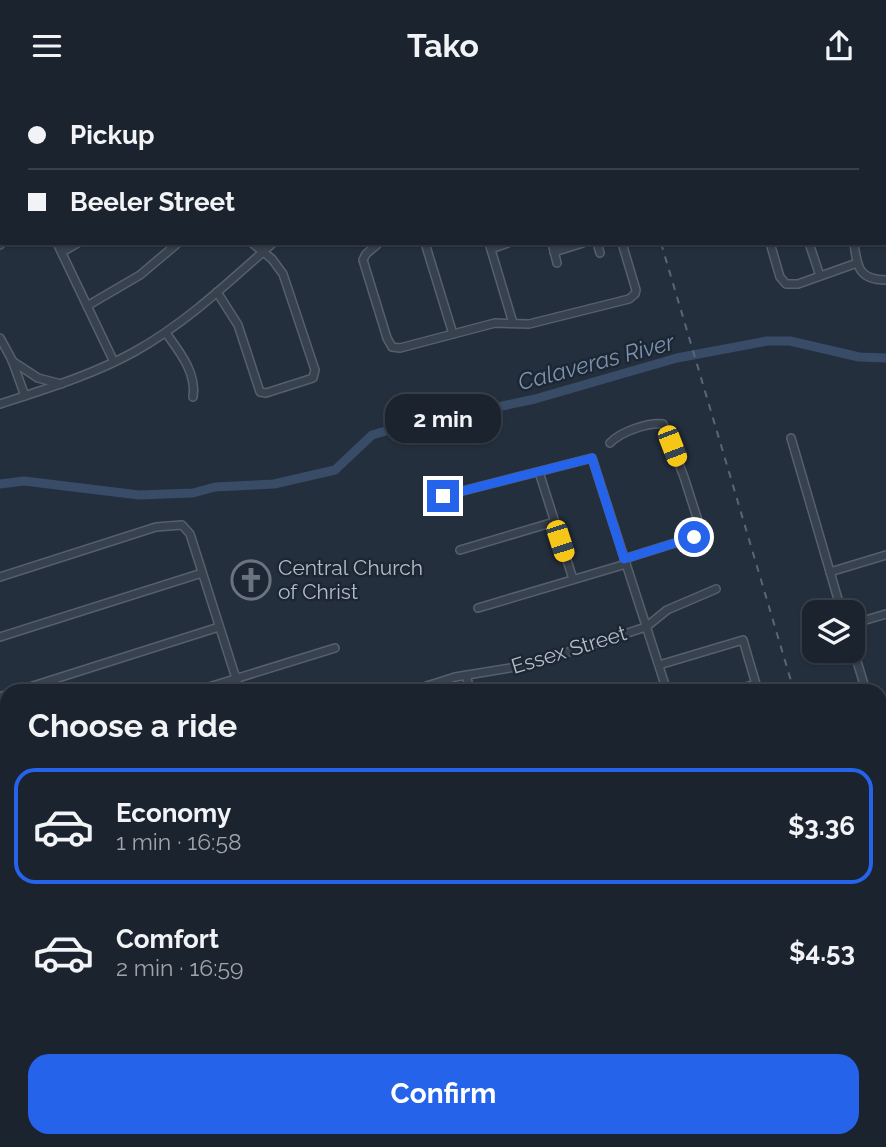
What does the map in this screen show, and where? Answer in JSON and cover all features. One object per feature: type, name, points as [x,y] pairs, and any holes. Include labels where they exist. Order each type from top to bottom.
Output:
[{"type":"street","points":[[58,245],[114,362]]},
{"type":"street","points":[[62,252],[74,245]]},
{"type":"street","points":[[88,306],[140,275],[176,245]]},
{"type":"street","points":[[217,292],[238,325],[260,392],[266,393],[315,375],[316,370],[283,274],[255,245]]},
{"type":"street","points":[[0,404],[62,384],[114,362],[166,333],[271,245]]},
{"type":"street","points":[[377,245],[366,254],[363,261],[392,347],[400,348],[495,323],[528,324],[629,299],[635,294],[635,285],[623,245]]},
{"type":"street","points":[[426,245],[453,334]]},
{"type":"street","points":[[552,245],[557,263]]},
{"type":"street","points":[[554,252],[577,245]]},
{"type":"street","points":[[598,245],[600,253]]},
{"type":"street","points":[[771,245],[780,277],[786,284],[798,284],[857,263]]},
{"type":"street","points":[[854,245],[857,263],[865,277],[886,280]]},
{"type":"street","points":[[490,246],[513,323]]},
{"type":"street","points":[[810,246],[820,276]]},
{"type":"street","points":[[166,333],[187,366],[192,380],[193,397]]},
{"type":"street","points":[[0,338],[12,360],[24,396]]},
{"type":"street","points":[[12,360],[38,377],[62,384]]},
{"type":"street","points":[[478,608],[625,562],[700,534],[684,477],[663,424],[651,425],[615,437],[610,443]]},
{"type":"street","points":[[791,438],[838,600]]},
{"type":"street","points":[[443,496],[592,458],[665,684]]},
{"type":"street","points":[[539,472],[573,579]]},
{"type":"street","points":[[460,550],[554,522]]},
{"type":"street","points":[[0,577],[156,527],[185,527],[190,534],[238,684]]},
{"type":"street","points":[[830,572],[886,555]]},
{"type":"street","points":[[0,637],[202,573]]},
{"type":"street","name":"Essex Street","points":[[437,684],[528,665],[646,627],[667,610],[716,589]]},
{"type":"street","points":[[865,620],[886,614]]},
{"type":"street","points":[[39,684],[219,627]]},
{"type":"street","points":[[659,665],[743,640],[756,684]]},
{"type":"street","points":[[222,684],[335,648]]},
{"type":"street","points":[[857,663],[864,684]]},
{"type":"street","points":[[466,676],[469,684]]},
{"type":"waterway","name":"Calaveras River","points":[[0,484],[24,481],[139,495],[193,493],[215,487],[274,484],[335,470],[372,435],[414,423],[439,425],[488,409],[535,399],[677,358],[767,341],[790,341],[859,357],[886,358]]},
{"type":"railway","points":[[662,245],[792,684]]},
{"type":"place","name":"Central Church of Christ","points":[[251,580]]},
{"type":"route","points":[[443,496],[592,458],[624,559],[694,537]]}]
